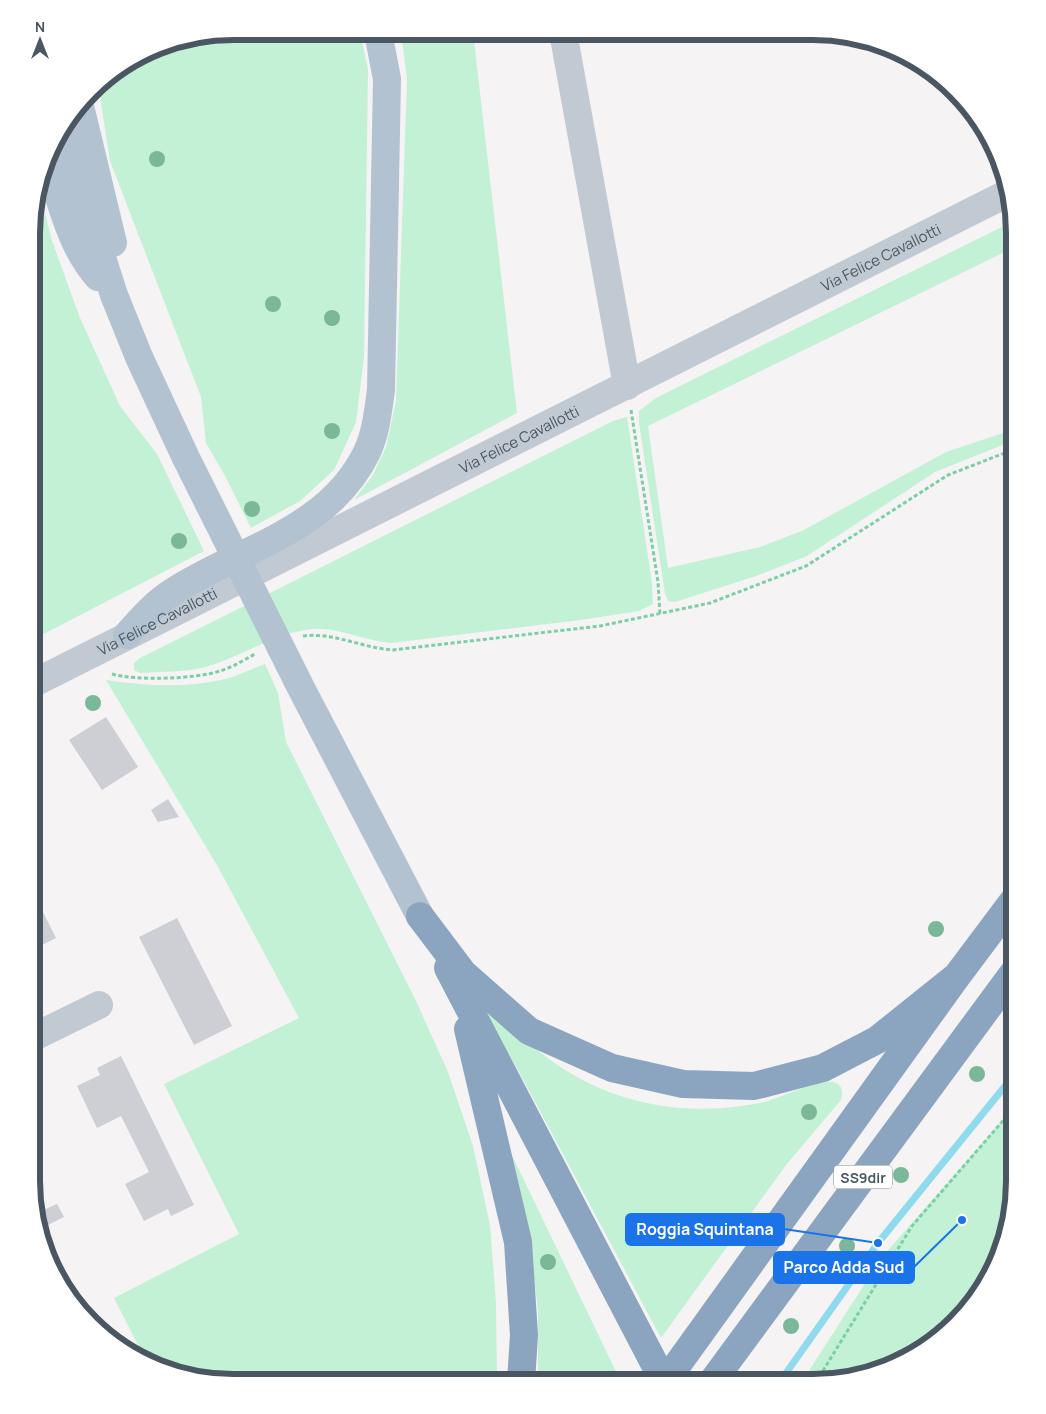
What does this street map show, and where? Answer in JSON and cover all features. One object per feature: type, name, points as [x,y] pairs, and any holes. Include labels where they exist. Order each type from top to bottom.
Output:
[{"type":"highway","name":"SS9dir","points":[[670,1374],[1006,911]]},
{"type":"highway","points":[[420,916],[463,973],[529,1031],[612,1068],[683,1084],[754,1086],[823,1068],[877,1040],[957,976]]},
{"type":"highway","points":[[420,916],[660,1374]]},
{"type":"highway","name":"SS9dir","points":[[718,1374],[1006,983]]},
{"type":"highway","points":[[456,984],[493,1131],[518,1242],[524,1335],[521,1374]]},
{"type":"main road","points":[[127,635],[143,617],[173,591],[292,530],[316,514],[338,496],[353,478],[367,451],[375,428],[381,390],[387,79],[380,40]]},
{"type":"main road","points":[[82,114],[114,246],[114,294]]},
{"type":"main road","points":[[64,140],[114,294],[139,357],[186,458],[300,686],[420,916]]},
{"type":"main road","points":[[51,170],[74,239],[93,271],[114,294]]},
{"type":"street","points":[[564,40],[627,386]]},
{"type":"street","name":"Via Felice Cavallotti","points":[[40,680],[1002,196]]},
{"type":"street","points":[[40,1034],[99,1005]]},
{"type":"path","points":[[627,386],[658,582],[660,615]]},
{"type":"path","points":[[298,637],[318,634],[379,649],[394,650],[600,626],[660,615],[719,600],[806,566],[948,475],[1006,452]]},
{"type":"path","points":[[79,660],[122,677],[190,676],[219,672],[261,651]]},
{"type":"path","points":[[821,1374],[912,1226],[1006,1117]]},
{"type":"green space","points":[[221,40],[362,40],[368,70],[364,357],[356,422],[334,470],[300,501],[251,528],[206,443],[201,397],[110,161],[100,94],[116,80],[148,60],[171,50]]},
{"type":"green space","points":[[402,40],[474,40],[517,413],[354,500],[373,475],[386,447],[396,401],[407,79]]},
{"type":"green space","points":[[43,204],[52,241],[80,318],[120,406],[157,454],[204,551],[40,636],[40,221]]},
{"type":"green space","points":[[1006,225],[1006,251],[648,426],[668,568],[760,547],[804,530],[946,452],[1006,432],[1006,444],[935,472],[807,556],[756,576],[675,602],[668,601],[665,594],[639,423],[639,411],[656,398]]},
{"type":"green space","points":[[627,417],[652,583],[653,604],[639,611],[581,620],[391,643],[332,630],[313,629],[286,634],[204,668],[186,671],[140,673],[134,670],[134,663],[140,658],[613,421]]},
{"type":"green space","points":[[265,664],[278,693],[286,742],[416,1001],[448,1072],[473,1146],[490,1225],[496,1303],[497,1374],[221,1374],[196,1370],[171,1364],[140,1350],[114,1298],[239,1234],[164,1084],[299,1018],[218,867],[106,680],[135,684],[178,685],[207,683],[238,675]]},
{"type":"green space","points":[[494,1010],[545,1056],[565,1070],[607,1091],[652,1104],[699,1109],[728,1108],[764,1102],[818,1083],[833,1082],[839,1085],[842,1092],[841,1100],[786,1165],[661,1338],[524,1081],[487,1016]]},
{"type":"green space","points":[[1006,1116],[1006,1193],[1002,1218],[991,1255],[980,1277],[966,1298],[940,1326],[898,1354],[875,1364],[850,1370],[825,1374],[807,1374],[882,1257]]},
{"type":"green space","points":[[509,1149],[617,1374],[538,1374],[538,1311],[530,1242]]},
{"type":"building","points":[[106,717],[138,767],[102,790],[69,740]]},
{"type":"building","points":[[168,799],[179,817],[158,822],[151,810]]},
{"type":"building","points":[[40,906],[56,938],[40,946]]},
{"type":"building","points":[[177,918],[232,1026],[194,1045],[139,937]]},
{"type":"building","points":[[121,1056],[194,1205],[171,1216],[168,1209],[144,1221],[125,1184],[149,1172],[121,1116],[97,1128],[77,1086],[100,1075],[97,1068]]},
{"type":"building","points":[[57,1204],[64,1217],[46,1226],[43,1210]]},
{"type":"waterway","points":[[785,1374],[878,1243],[1006,1085]]},
{"type":"place","name":"Parco Adda Sud","points":[[962,1220]]},
{"type":"place","name":"Roggia Squintana","points":[[878,1243]]}]
